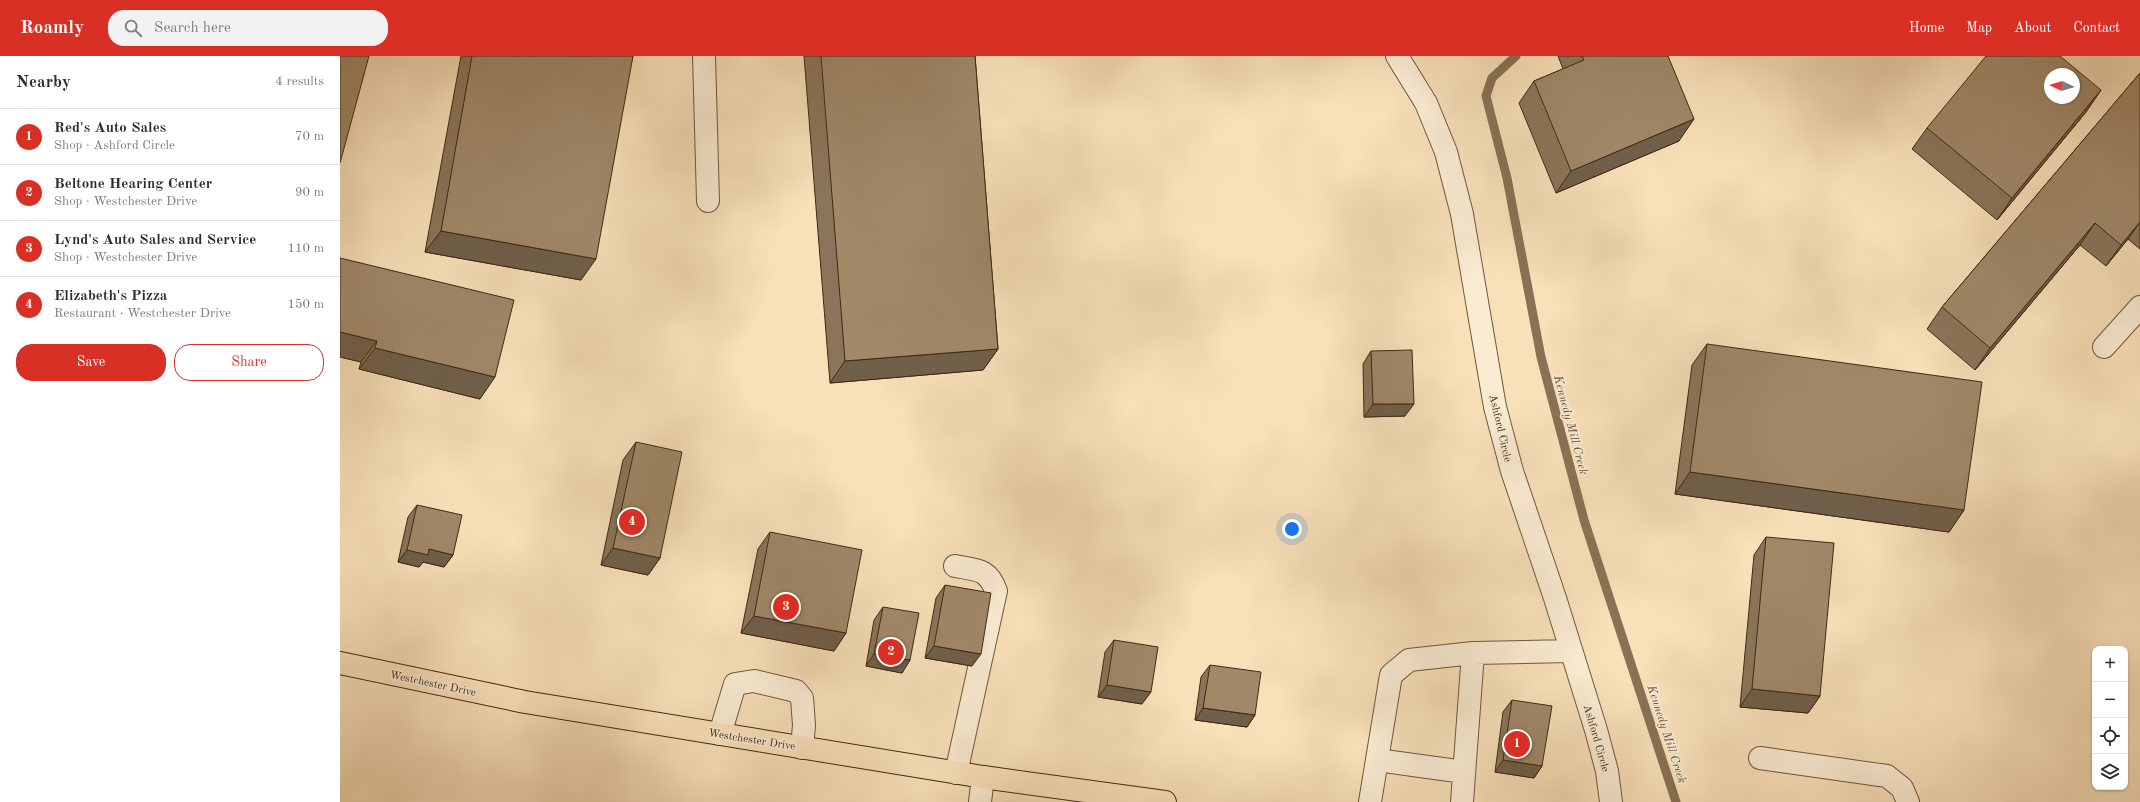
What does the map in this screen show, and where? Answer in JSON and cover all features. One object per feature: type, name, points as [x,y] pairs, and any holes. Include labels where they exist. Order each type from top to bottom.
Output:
[{"type":"main road","name":"Westchester Drive","points":[[340,663],[525,702],[983,777],[1165,802]]},
{"type":"street","points":[[704,56],[708,201]]},
{"type":"street","name":"Ashford Circle","points":[[1397,56],[1426,103],[1446,152],[1462,214],[1495,407],[1512,471],[1555,598],[1570,651],[1598,737],[1607,771],[1611,802]]},
{"type":"street","points":[[2104,347],[2140,307]]},
{"type":"street","points":[[955,566],[981,572],[992,579],[996,591],[956,772]]},
{"type":"street","points":[[1370,802],[1391,675],[1409,660],[1473,653],[1570,651]]},
{"type":"street","points":[[1462,802],[1473,653]]},
{"type":"street","points":[[720,734],[735,684],[754,680],[796,691],[802,698],[804,725],[802,748]]},
{"type":"street","points":[[1760,758],[1887,776],[1902,788],[1908,802]]},
{"type":"street","points":[[1377,760],[1464,772]]},
{"type":"street","points":[[980,802],[983,777]]},
{"type":"building","points":[[340,56],[369,56],[340,163]]},
{"type":"building","points":[[472,56],[633,56],[596,259],[441,231]]},
{"type":"building","points":[[821,56],[975,56],[998,349],[845,361]]},
{"type":"building","points":[[1582,56],[1668,56],[1694,119],[1571,171],[1534,81],[1584,60]]},
{"type":"building","points":[[1986,56],[2060,56],[2074,68],[2044,68],[2044,104],[2080,104],[2080,73],[2101,90],[2012,198],[1927,128]]},
{"type":"building","points":[[2140,73],[2140,222],[2121,245],[2095,223],[1990,348],[1942,307]]},
{"type":"building","points":[[340,258],[514,300],[495,377],[375,348],[377,341],[340,332]]},
{"type":"building","points":[[1707,344],[1982,382],[1964,510],[1690,472]]},
{"type":"building","points":[[1412,350],[1414,404],[1373,404],[1371,351]]},
{"type":"building","points":[[636,442],[682,452],[660,558],[613,548]]},
{"type":"building","points":[[417,505],[462,515],[453,555],[429,549],[428,555],[407,550]]},
{"type":"building","points":[[770,532],[862,550],[846,633],[754,616]]},
{"type":"building","points":[[1766,537],[1834,543],[1820,696],[1752,689]]},
{"type":"building","points":[[945,585],[991,593],[981,654],[934,646]]},
{"type":"building","points":[[883,607],[919,613],[910,660],[874,654]]},
{"type":"building","points":[[1114,640],[1158,647],[1151,692],[1107,685]]},
{"type":"building","points":[[1210,665],[1261,672],[1255,715],[1203,708]]},
{"type":"building","points":[[1512,700],[1552,706],[1542,766],[1503,760]]},
{"type":"waterway","name":"Kennedy Mill Creek","points":[[1516,56],[1492,78],[1486,96],[1507,178],[1541,357],[1584,520],[1676,802]]},
{"type":"place","name":"Elizabeth's Pizza","points":[[632,522]]},
{"type":"place","name":"Lynd's Auto Sales and Service","points":[[786,607]]},
{"type":"place","name":"Beltone Hearing Center","points":[[891,652]]},
{"type":"place","name":"Red's Auto Sales","points":[[1517,744]]}]
